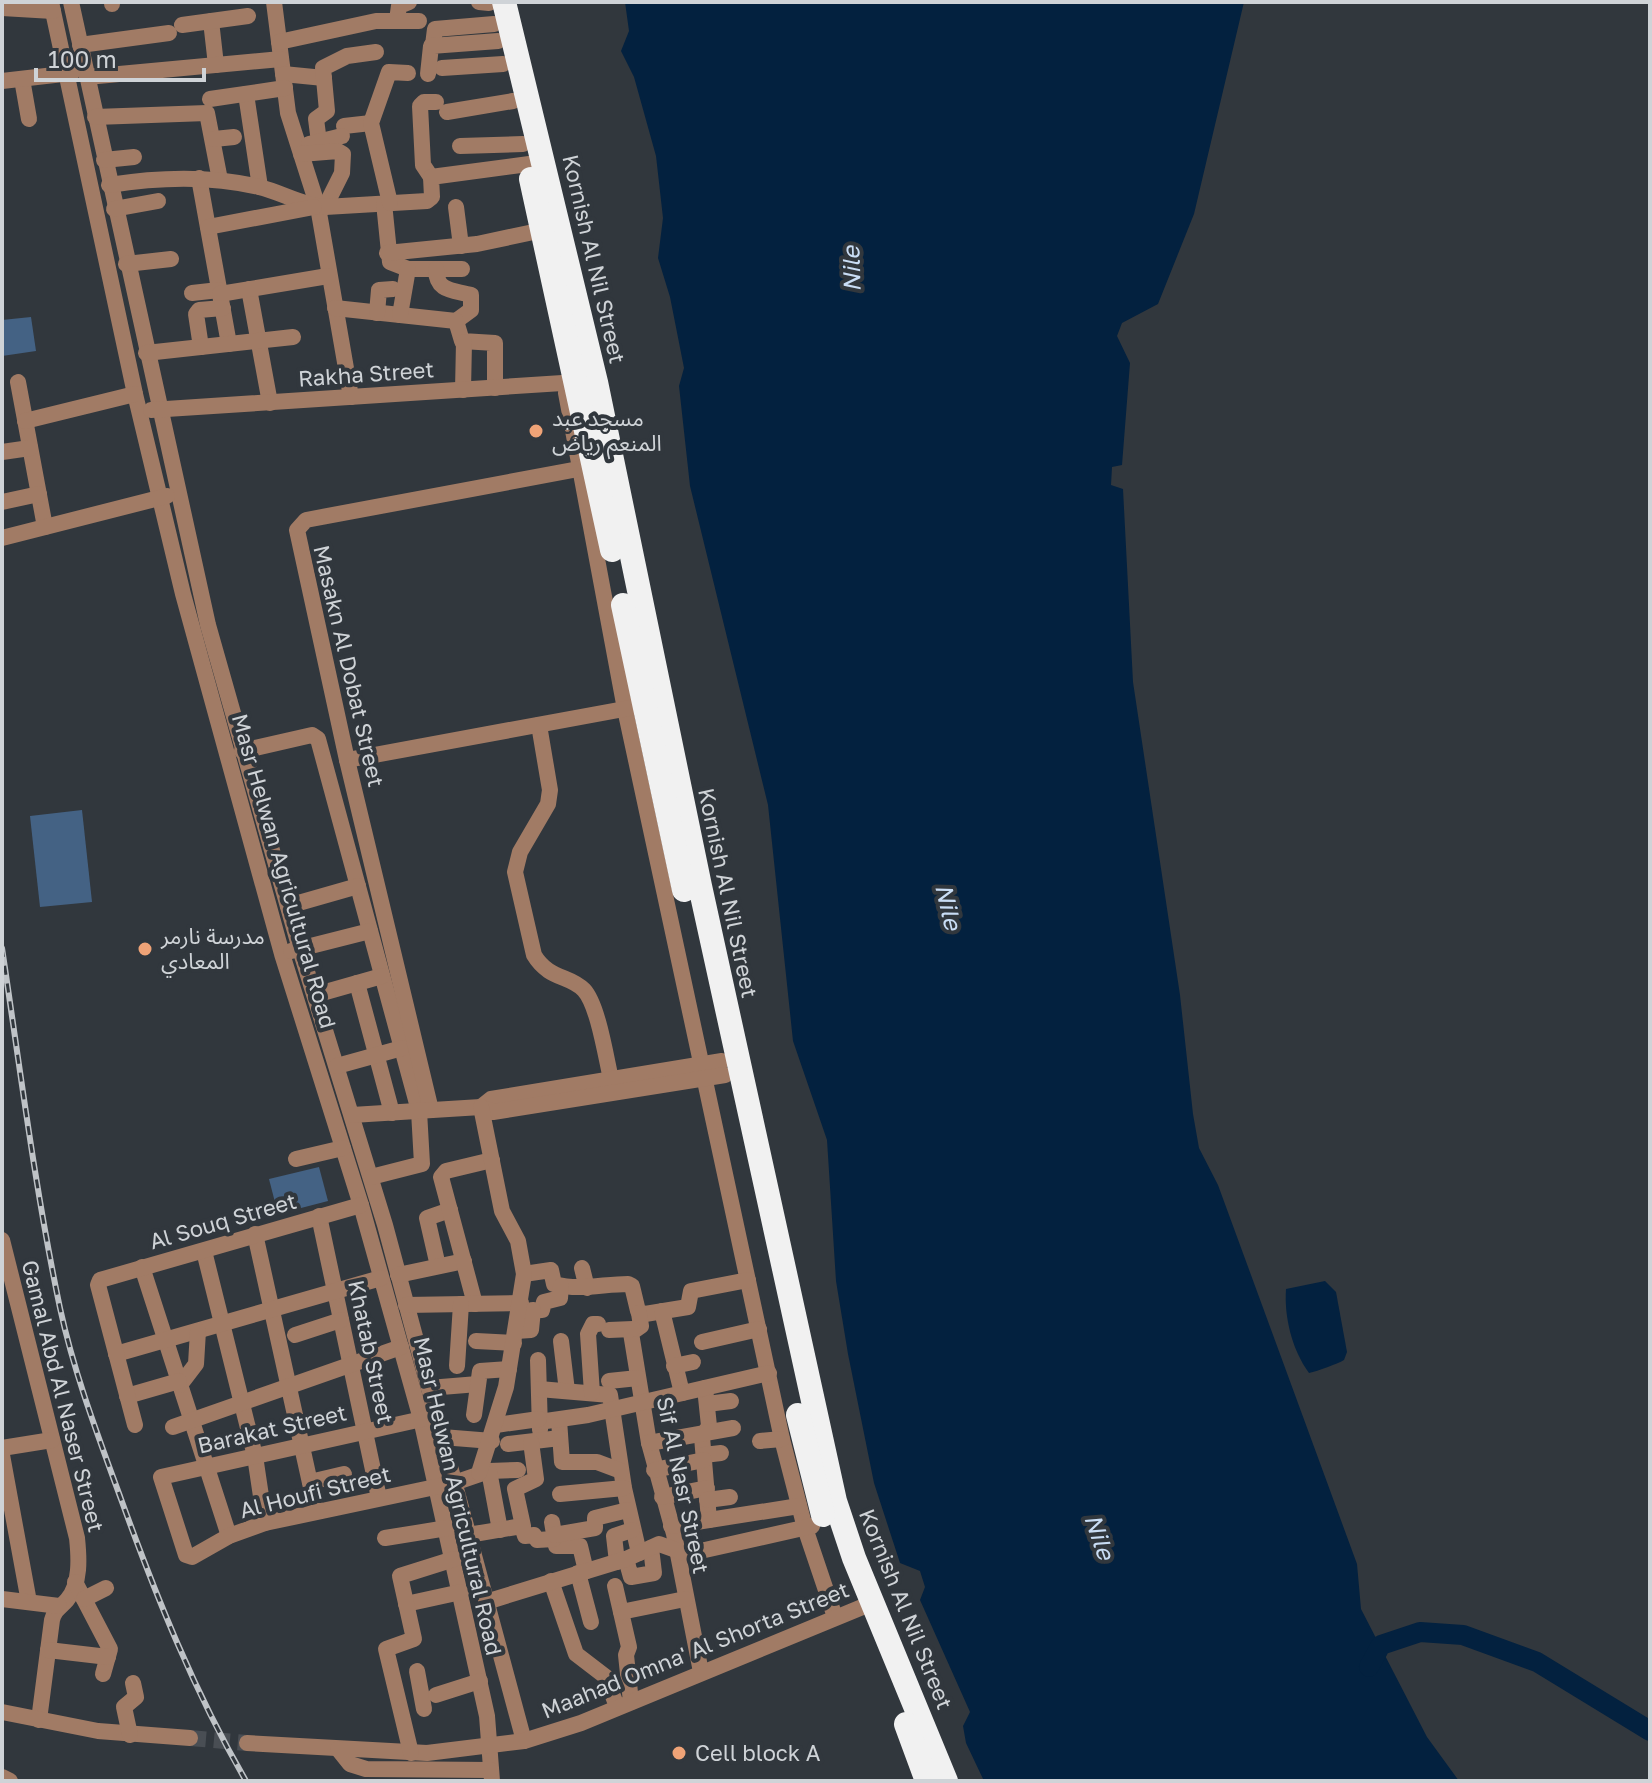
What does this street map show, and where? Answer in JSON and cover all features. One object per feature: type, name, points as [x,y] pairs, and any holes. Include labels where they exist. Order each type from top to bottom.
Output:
[{"type":"highway","name":"Kornish Al Nil Street","points":[[496,23],[513,101],[532,157],[543,230],[618,539],[844,1531],[855,1610],[946,1781]]},
{"type":"highway","name":"Kornish Al Nil Street","points":[[496,23],[532,157],[579,383],[587,468],[618,539],[635,707],[713,1070],[812,1479],[815,1525],[855,1610],[927,1781]]},
{"type":"street","name":"Masr Helwan Agricultural Road","points":[[71,2],[176,494],[242,751],[243,778],[282,954],[361,1205],[401,1347],[428,1417],[442,1437],[524,1741]]},
{"type":"street","points":[[274,2],[282,66],[300,150],[320,207],[328,276],[351,397]]},
{"type":"street","points":[[397,20],[399,6],[409,2]]},
{"type":"street","points":[[479,2],[496,23]]},
{"type":"street","name":"Masr Helwan Agricultural Road","points":[[52,6],[64,74],[159,498],[243,778],[288,906],[371,1177],[429,1388],[428,1417],[437,1486],[480,1681],[491,1747],[492,1775]]},
{"type":"street","points":[[2,8],[52,6]]},
{"type":"street","points":[[80,45],[248,16]]},
{"type":"street","points":[[95,117],[207,105],[246,94],[282,66],[397,20],[419,21]]},
{"type":"street","points":[[211,21],[216,65]]},
{"type":"street","points":[[496,23],[435,71],[428,50],[433,45],[435,29],[496,23]]},
{"type":"street","points":[[319,142],[316,119],[327,111],[324,67],[347,56],[376,52]]},
{"type":"street","points":[[2,81],[216,65],[282,66],[324,78]]},
{"type":"street","points":[[388,257],[387,203],[371,123],[389,71],[408,73]]},
{"type":"street","points":[[22,79],[29,119]]},
{"type":"street","points":[[246,94],[260,187]]},
{"type":"street","points":[[208,227],[320,207],[430,200],[431,177],[423,165],[422,102],[442,107],[513,101]]},
{"type":"street","points":[[207,105],[220,180]]},
{"type":"street","points":[[300,150],[343,131],[371,123]]},
{"type":"street","points":[[214,139],[234,137]]},
{"type":"street","points":[[460,146],[532,157]]},
{"type":"street","points":[[300,150],[338,151],[343,154],[342,173],[320,207]]},
{"type":"street","points":[[104,160],[134,157]]},
{"type":"street","points":[[431,177],[532,157]]},
{"type":"street","points":[[109,185],[199,178],[220,180],[260,187],[320,207]]},
{"type":"street","points":[[199,178],[229,344]]},
{"type":"street","points":[[114,209],[158,201]]},
{"type":"street","points":[[456,207],[461,246]]},
{"type":"street","points":[[388,257],[543,230]]},
{"type":"street","points":[[335,308],[456,321],[476,308],[470,293],[448,291],[421,269],[388,257]]},
{"type":"street","points":[[126,264],[171,259]]},
{"type":"street","points":[[421,269],[462,269]]},
{"type":"street","points":[[418,287],[421,269]]},
{"type":"street","points":[[400,315],[421,269]]},
{"type":"street","points":[[201,347],[196,314],[221,297],[249,289],[328,276]]},
{"type":"street","points":[[249,289],[270,403]]},
{"type":"street","points":[[377,313],[379,290],[393,289]]},
{"type":"street","points":[[192,293],[221,297]]},
{"type":"street","points":[[456,321],[457,336],[464,342],[494,342],[495,388]]},
{"type":"street","points":[[146,353],[293,337]]},
{"type":"street","points":[[463,390],[464,342]]},
{"type":"street","points":[[18,382],[45,527]]},
{"type":"street","name":"Rakha Street","points":[[138,411],[579,383]]},
{"type":"street","points":[[25,421],[135,394]]},
{"type":"street","points":[[2,452],[30,448]]},
{"type":"street","points":[[347,760],[635,707],[587,468]]},
{"type":"street","name":"Masakn Al Dobat Street","points":[[425,1111],[297,535],[299,525],[306,520],[587,468]]},
{"type":"street","points":[[2,502],[39,494]]},
{"type":"street","points":[[2,538],[176,494]]},
{"type":"street","points":[[539,725],[550,790],[548,804],[520,852],[515,872],[534,955],[540,965],[583,990],[595,1018],[611,1079]]},
{"type":"street","points":[[242,751],[312,735],[317,737],[402,1048],[425,1111],[422,1164],[371,1177]]},
{"type":"street","points":[[288,906],[358,886]]},
{"type":"street","points":[[282,954],[370,931]]},
{"type":"street","points":[[315,995],[382,976]]},
{"type":"street","points":[[357,983],[392,1113]]},
{"type":"street","points":[[337,1066],[402,1048]]},
{"type":"street","points":[[481,1107],[487,1100],[611,1079],[713,1070]]},
{"type":"street","points":[[352,1115],[481,1107],[493,1112],[713,1070]]},
{"type":"street","points":[[486,1602],[662,1544],[687,1554],[815,1525],[799,1506],[782,1439],[748,1280],[713,1070]]},
{"type":"street","points":[[481,1107],[502,1211],[518,1241],[524,1274],[525,1308],[508,1373],[514,1437],[536,1479],[515,1489],[525,1536],[534,1535],[539,1541],[554,1532],[595,1528],[595,1518],[628,1510]]},
{"type":"street","points":[[296,1159],[343,1148]]},
{"type":"street","points":[[457,1366],[468,1304],[464,1261],[442,1173],[492,1160]]},
{"type":"street","name":"Al Souq Street","points":[[116,1354],[99,1282],[361,1205]]},
{"type":"street","points":[[438,1266],[427,1217],[450,1210]]},
{"type":"street","name":"Khatab Street","points":[[319,1216],[379,1498]]},
{"type":"street","points":[[367,1229],[385,1225]]},
{"type":"street","points":[[255,1234],[316,1510]]},
{"type":"street","name":"Gamal Abd Al Naser Street","points":[[2,1240],[75,1523],[78,1553],[75,1582]]},
{"type":"street","points":[[204,1251],[255,1456],[265,1523]]},
{"type":"street","points":[[398,1275],[464,1261]]},
{"type":"street","points":[[142,1267],[229,1536]]},
{"type":"street","points":[[582,1268],[587,1288]]},
{"type":"street","points":[[524,1274],[551,1270],[554,1284],[561,1286],[587,1288],[628,1284],[632,1286],[639,1313],[689,1307],[691,1291],[748,1280]]},
{"type":"street","points":[[135,1425],[116,1354],[381,1278]]},
{"type":"street","points":[[406,1305],[468,1304],[543,1309],[544,1302],[560,1298],[561,1286]]},
{"type":"street","points":[[662,1311],[682,1393]]},
{"type":"street","name":"Sif Al Nasr Street","points":[[639,1313],[641,1326],[633,1329],[642,1403],[654,1470],[671,1526],[701,1672]]},
{"type":"street","points":[[295,1335],[341,1320]]},
{"type":"street","points":[[592,1393],[588,1334],[593,1324],[633,1329]]},
{"type":"street","points":[[702,1342],[759,1329]]},
{"type":"street","points":[[127,1396],[180,1383],[196,1364],[198,1331]]},
{"type":"street","points":[[476,1341],[515,1337]]},
{"type":"street","points":[[561,1341],[567,1391]]},
{"type":"street","points":[[173,1427],[401,1347]]},
{"type":"street","points":[[674,1366],[693,1362]]},
{"type":"street","points":[[474,1415],[483,1369],[538,1375],[567,1391],[642,1403],[682,1393],[731,1401]]},
{"type":"street","points":[[706,1396],[769,1373]]},
{"type":"street","points":[[538,1375],[539,1420]]},
{"type":"street","points":[[500,1530],[484,1472],[514,1437],[539,1420],[559,1420],[611,1396],[638,1378]]},
{"type":"street","points":[[429,1388],[478,1384]]},
{"type":"street","points":[[611,1396],[632,1530],[633,1556]]},
{"type":"street","points":[[703,1433],[709,1426],[706,1396]]},
{"type":"street","name":"Barakat Street","points":[[192,1557],[186,1555],[159,1482],[164,1476],[428,1417]]},
{"type":"street","points":[[514,1437],[539,1420]]},
{"type":"street","points":[[559,1420],[564,1463],[597,1462],[621,1471]]},
{"type":"street","points":[[649,1443],[733,1428]]},
{"type":"street","points":[[703,1433],[710,1456],[707,1494],[709,1520]]},
{"type":"street","points":[[442,1437],[560,1438]]},
{"type":"street","points":[[760,1441],[782,1439]]},
{"type":"street","points":[[2,1448],[52,1440]]},
{"type":"street","points":[[2,1455],[29,1602]]},
{"type":"street","points":[[654,1470],[710,1456]]},
{"type":"street","name":"Al Houfi Street","points":[[192,1557],[229,1536],[265,1523],[454,1483],[484,1472],[518,1470]]},
{"type":"street","points":[[310,1482],[344,1474]]},
{"type":"street","points":[[560,1494],[624,1488]]},
{"type":"street","points":[[662,1497],[707,1494],[730,1497]]},
{"type":"street","points":[[671,1526],[799,1506]]},
{"type":"street","points":[[468,1535],[523,1526]]},
{"type":"street","points":[[385,1538],[447,1528]]},
{"type":"street","points":[[632,1530],[614,1536],[633,1556]]},
{"type":"street","points":[[554,1532],[556,1546],[580,1546],[590,1615],[613,1608],[685,1599]]},
{"type":"street","points":[[411,1753],[387,1648],[414,1639],[401,1574],[454,1559]]},
{"type":"street","points":[[551,1581],[576,1654],[606,1677],[624,1705]]},
{"type":"street","points":[[75,1582],[110,1649],[103,1674]]},
{"type":"street","points":[[39,1720],[53,1614],[69,1598],[75,1582]]},
{"type":"street","points":[[615,1586],[613,1608],[629,1647],[624,1705]]},
{"type":"street","points":[[84,1599],[106,1588]]},
{"type":"street","points":[[406,1604],[461,1592]]},
{"type":"street","points":[[2,1599],[59,1606]]},
{"type":"street","name":"Maahad Omna' Al Shorta Street","points":[[247,1743],[411,1753],[491,1747],[524,1741],[624,1705],[855,1610]]},
{"type":"street","points":[[48,1650],[108,1657]]},
{"type":"street","points":[[393,1676],[423,1670],[424,1709]]},
{"type":"street","points":[[436,1695],[480,1681]]},
{"type":"street","points":[[130,1735],[124,1707],[136,1698],[133,1683]]},
{"type":"street","points":[[2,1712],[130,1735],[190,1738]]},
{"type":"street","points":[[338,1749],[352,1773],[386,1776],[492,1775]]},
{"type":"street","points":[[2,1777],[10,1781]]},
{"type":"shaded area","points":[[31,317],[36,351],[2,356],[2,320]]},
{"type":"shaded area","points":[[82,810],[92,902],[40,907],[30,816]]},
{"type":"shaded area","points":[[319,1167],[328,1201],[278,1214],[269,1179]]},
{"type":"water","name":"Nile","points":[[625,2],[1244,2],[1194,214],[1158,304],[1122,323],[1117,336],[1130,363],[1122,465],[1112,467],[1111,485],[1123,489],[1133,682],[1180,995],[1199,1148],[1218,1185],[1357,1564],[1361,1609],[1427,1737],[1459,1781],[984,1781],[966,1743],[963,1726],[970,1712],[920,1600],[925,1587],[920,1571],[900,1563],[874,1483],[848,1354],[836,1281],[827,1140],[793,1041],[768,805],[690,486],[679,386],[684,368],[670,297],[658,258],[663,218],[656,156],[634,77],[621,51],[629,31]]},
{"type":"water","points":[[1325,1281],[1336,1292],[1347,1352],[1344,1360],[1309,1373],[1290,1333],[1286,1289]]},
{"type":"waterway","points":[[1369,1667],[1381,1645],[1420,1632],[1463,1635],[1537,1662],[1650,1731]]},
{"type":"tunnel","points":[[190,1738],[247,1743]]},
{"type":"railway","points":[[2,948],[43,1218],[72,1356],[162,1607],[209,1713],[246,1781]]},
{"type":"place","name":"مسجد عبد المنعم رياض","points":[[536,431]]},
{"type":"place","name":"مدرسة نارمر المعادي","points":[[145,949]]},
{"type":"place","name":"Cell block A","points":[[679,1753]]}]
